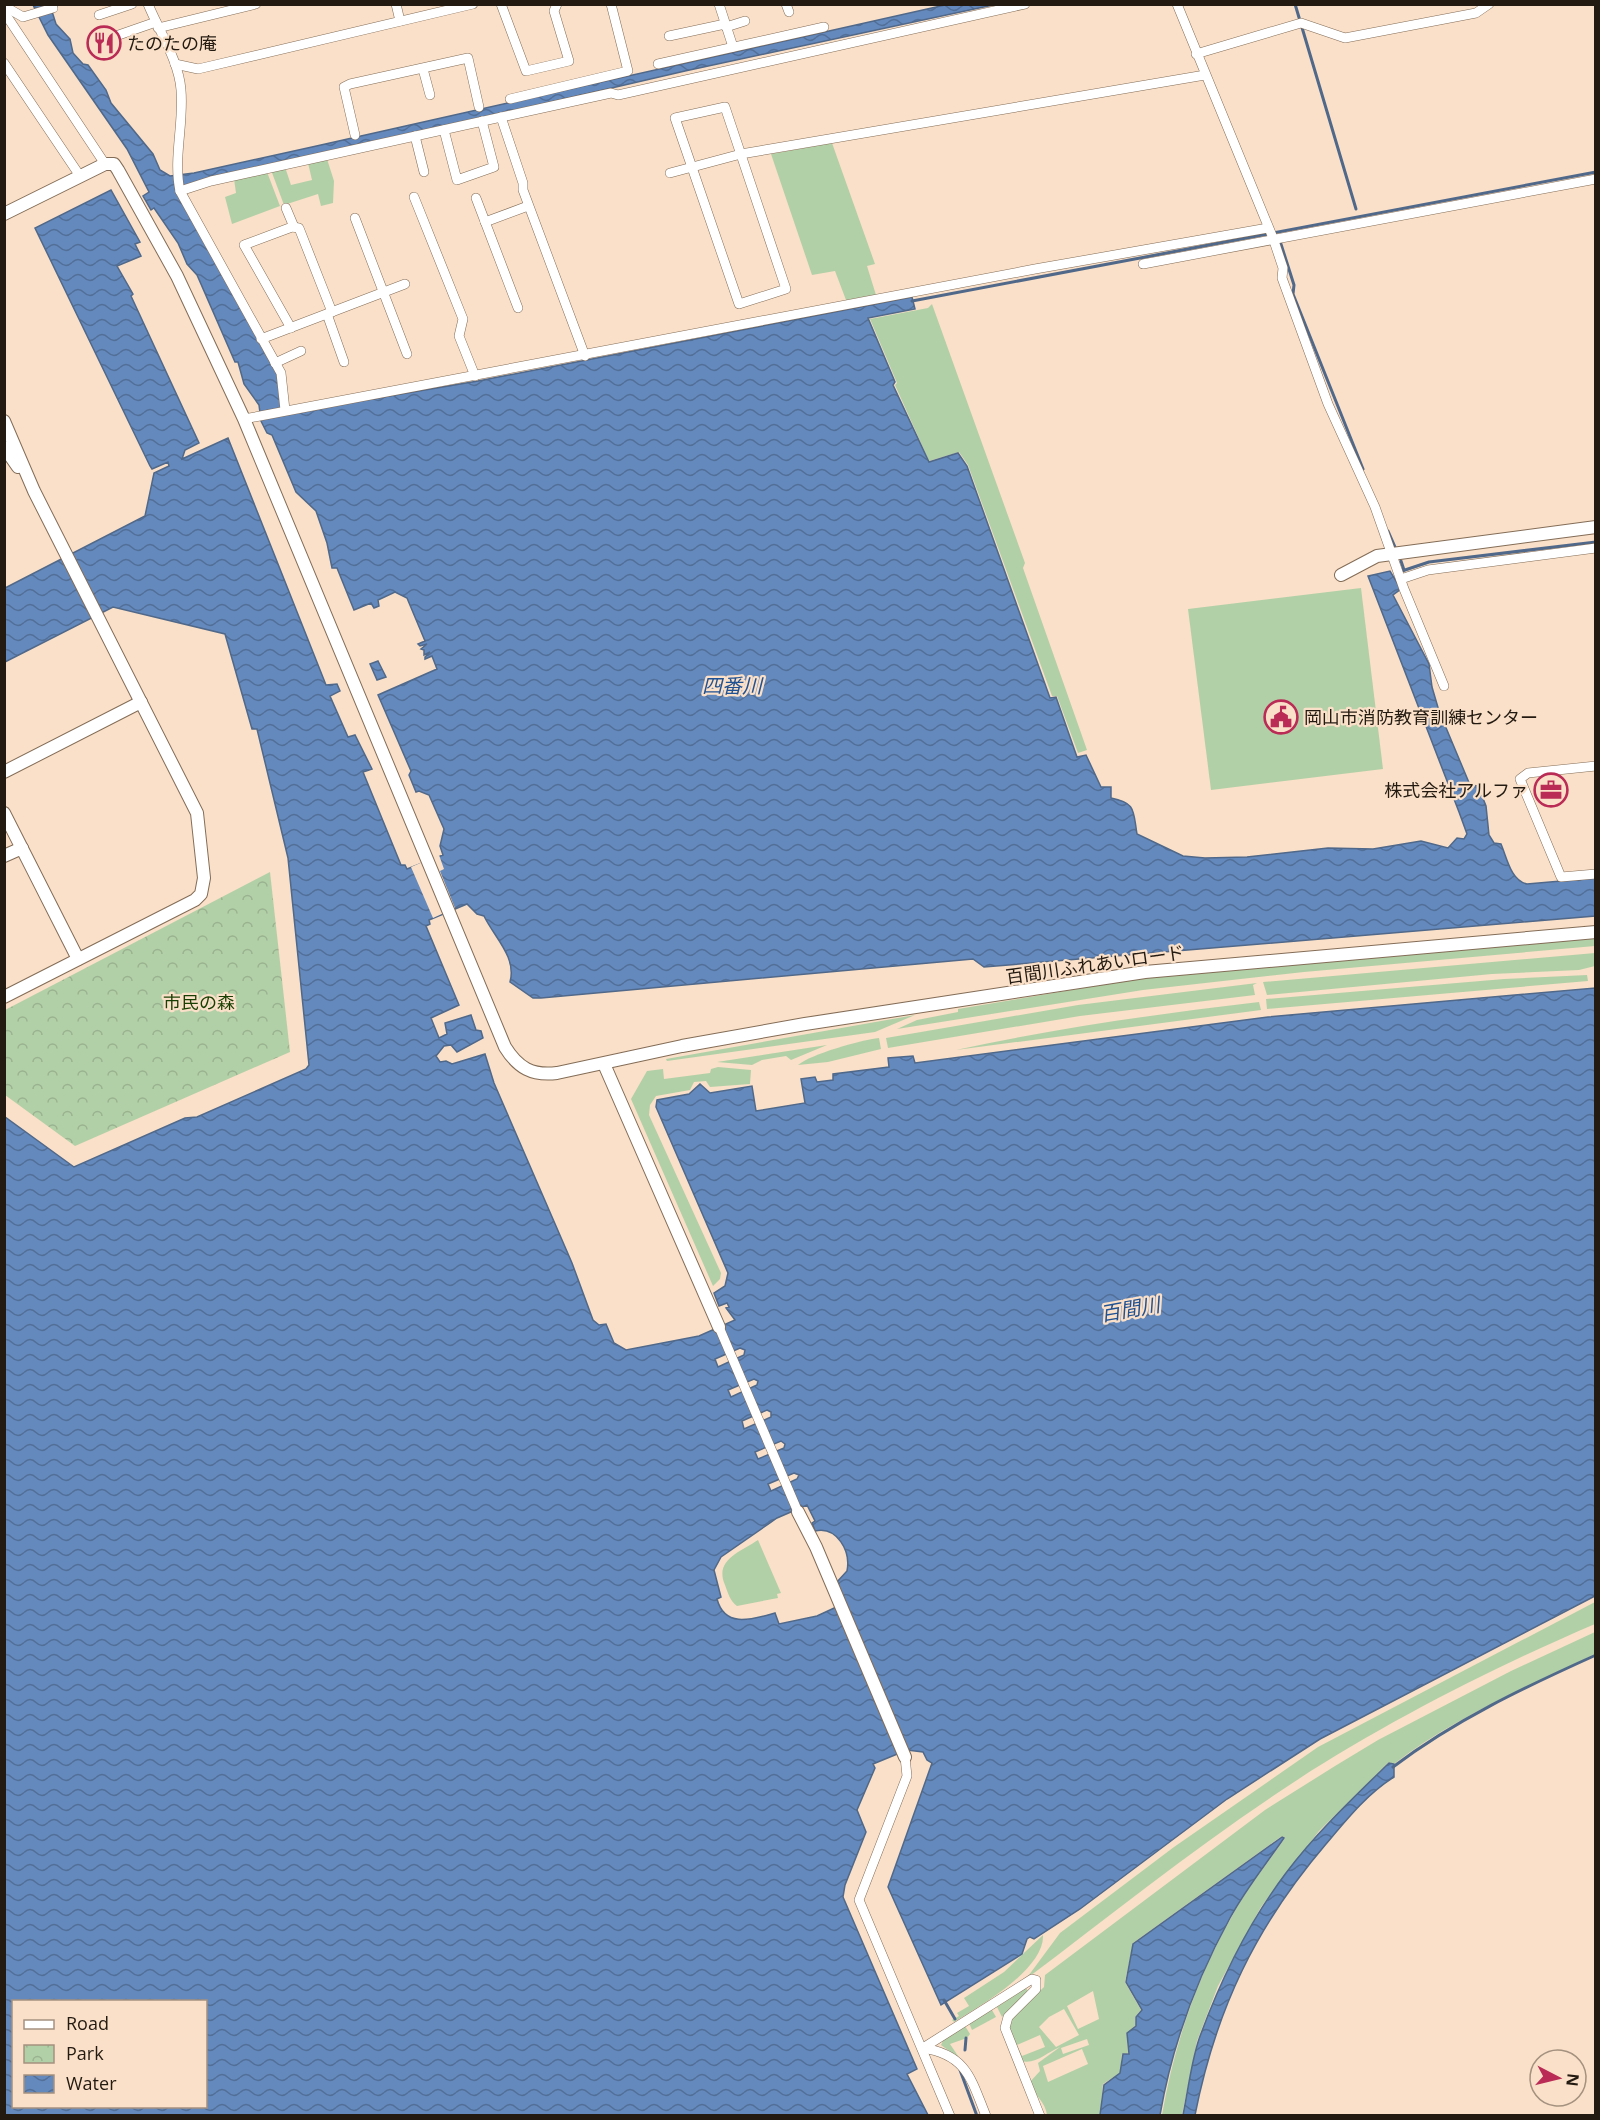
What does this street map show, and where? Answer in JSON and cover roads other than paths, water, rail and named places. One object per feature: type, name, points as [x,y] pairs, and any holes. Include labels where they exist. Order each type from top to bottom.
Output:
[{"type":"street","points":[[99,15],[132,4]]},
{"type":"street","points":[[148,4],[175,64],[181,89],[177,175],[180,190],[281,374],[283,410]]},
{"type":"street","points":[[110,38],[157,25],[256,4]]},
{"type":"street","points":[[396,4],[400,21]]},
{"type":"street","points":[[175,64],[198,69],[472,4]]},
{"type":"street","points":[[501,4],[526,71],[569,61],[554,11],[557,4]]},
{"type":"street","points":[[510,99],[628,71],[610,4]]},
{"type":"street","points":[[719,4],[733,47]]},
{"type":"street","points":[[180,190],[211,181],[482,121],[611,93],[618,95],[1025,4]]},
{"type":"street","points":[[1177,4],[1205,75],[1210,80],[1270,233],[1293,312],[1328,404],[1392,554],[1444,686]]},
{"type":"street","points":[[1196,54],[1300,23],[1345,39],[1476,13],[1489,4]]},
{"type":"street","points":[[4,6],[23,17],[37,14],[52,6]]},
{"type":"street","points":[[4,12],[105,164],[4,214]]},
{"type":"street","points":[[669,36],[745,21]]},
{"type":"street","points":[[658,64],[824,27]]},
{"type":"street","points":[[355,135],[344,87],[468,58],[479,107]]},
{"type":"street","points":[[4,63],[80,176]]},
{"type":"street","points":[[423,69],[430,95]]},
{"type":"street","points":[[670,173],[741,154],[1205,75]]},
{"type":"street","points":[[725,107],[786,289],[739,304],[691,167],[675,118],[725,107]]},
{"type":"street","points":[[501,117],[528,206],[585,356]]},
{"type":"street","points":[[444,130],[457,180],[494,167],[482,121]]},
{"type":"street","points":[[415,136],[424,172]]},
{"type":"street","name":"百間川ふれあいロード","points":[[105,164],[114,164],[163,249],[244,419],[505,1047],[518,1065],[532,1072],[548,1074],[682,1046],[805,1024],[1145,972],[1596,932]]},
{"type":"street","points":[[244,419],[283,410],[1270,233],[1596,179]]},
{"type":"street","points":[[414,197],[463,320],[459,336],[475,376]]},
{"type":"street","points":[[476,198],[518,308]]},
{"type":"street","points":[[485,222],[528,206]]},
{"type":"street","points":[[286,208],[294,227]]},
{"type":"street","points":[[355,218],[406,354]]},
{"type":"street","points":[[291,328],[244,245],[294,227],[299,228],[344,362]]},
{"type":"street","points":[[1143,264],[1172,252]]},
{"type":"street","points":[[261,339],[405,284]]},
{"type":"street","points":[[275,363],[301,351]]},
{"type":"street","points":[[4,421],[34,491],[200,820],[204,887],[195,900],[4,997]]},
{"type":"street","points":[[4,447],[34,491]]},
{"type":"street","points":[[1341,575],[1377,556],[1596,527]]},
{"type":"street","points":[[1400,574],[1596,548]]},
{"type":"street","points":[[4,772],[141,702]]},
{"type":"street","points":[[1596,766],[1528,773],[1520,779],[1561,877],[1596,874]]},
{"type":"street","points":[[4,813],[78,958]]},
{"type":"street","points":[[4,856],[21,848]]},
{"type":"street","points":[[604,1064],[798,1512],[840,1602],[905,1757],[907,1776],[859,1900],[951,2115]]},
{"type":"street","points":[[923,2048],[1032,1979],[1036,1980],[1036,1989],[1008,2017],[1005,2028],[1040,2115]]},
{"type":"street","points":[[923,2048],[939,2050],[966,2067],[986,2115]]},
{"type":"water","points":[[33,5],[50,5],[56,24],[70,39],[73,53],[83,64],[88,65],[106,90],[111,103],[153,154],[160,170],[170,176],[194,173],[312,147],[945,5],[993,5],[685,71],[176,189],[279,376],[282,414],[478,381],[912,297],[915,309],[868,318],[895,382],[893,385],[929,462],[958,453],[967,466],[1050,698],[1056,697],[1077,757],[1086,755],[1101,787],[1111,787],[1111,798],[1129,805],[1134,813],[1137,834],[1183,856],[1205,858],[1247,857],[1328,848],[1373,849],[1421,841],[1448,848],[1457,838],[1464,839],[1467,834],[1459,812],[1368,576],[1390,571],[1401,589],[1393,595],[1429,664],[1432,687],[1439,711],[1470,785],[1478,786],[1486,806],[1489,835],[1494,843],[1501,844],[1513,874],[1527,884],[1595,878],[1595,916],[984,967],[973,959],[541,998],[533,998],[510,982],[510,964],[503,948],[484,916],[477,914],[467,904],[429,920],[430,924],[426,926],[459,1005],[431,1018],[439,1038],[447,1034],[445,1023],[471,1015],[476,1030],[481,1031],[483,1038],[457,1052],[451,1045],[444,1046],[436,1056],[440,1062],[446,1061],[452,1064],[485,1054],[494,1083],[572,1263],[593,1320],[599,1325],[606,1324],[614,1343],[626,1350],[699,1336],[735,1320],[726,1308],[729,1307],[727,1303],[719,1306],[714,1293],[725,1286],[728,1273],[656,1107],[657,1100],[689,1094],[700,1084],[710,1093],[752,1086],[756,1111],[805,1103],[801,1079],[815,1077],[817,1082],[833,1080],[833,1074],[889,1067],[888,1058],[913,1056],[915,1063],[1268,1017],[1595,988],[1595,1596],[1320,1739],[1227,1799],[1080,1909],[1034,1939],[1030,1937],[1027,1939],[1022,1954],[941,2005],[888,1887],[932,1763],[927,1760],[923,1752],[907,1750],[873,1764],[875,1768],[857,1810],[866,1832],[845,1885],[843,1897],[917,2069],[907,2074],[928,2115],[5,2115],[5,1117],[74,1167],[185,1118],[197,1117],[306,1069],[309,1065],[288,858],[257,729],[252,729],[225,634],[113,607],[5,662],[5,588],[145,516],[154,473],[169,466],[168,462],[152,469],[150,466],[35,228],[111,190],[140,242],[135,244],[141,256],[117,266],[133,294],[131,296],[199,443],[185,450],[182,459],[228,438],[326,685],[337,684],[340,691],[330,696],[348,737],[355,735],[372,769],[363,772],[401,865],[405,865],[407,869],[443,855],[440,846],[444,829],[429,795],[416,792],[409,775],[411,771],[378,695],[437,669],[432,656],[425,659],[430,652],[424,655],[424,650],[421,649],[427,644],[420,646],[418,644],[425,641],[407,598],[395,592],[378,600],[379,606],[374,608],[371,603],[354,610],[337,568],[332,568],[327,543],[316,511],[296,492],[272,435],[267,433],[261,421],[259,405],[244,384],[238,362],[235,362],[197,275],[187,264],[178,243],[154,208],[151,210],[143,196],[149,192],[127,149],[48,35]],"holes":[[[740,1348],[745,1350],[744,1355],[718,1367],[715,1359]],[[754,1379],[758,1381],[757,1385],[731,1397],[728,1390]],[[767,1410],[771,1412],[771,1417],[744,1429],[742,1421]],[[781,1441],[785,1444],[784,1448],[758,1459],[755,1452]],[[794,1473],[799,1475],[797,1479],[771,1491],[768,1484]],[[807,1505],[815,1521],[812,1523],[815,1531],[830,1532],[841,1542],[848,1563],[847,1571],[837,1582],[845,1603],[817,1616],[779,1624],[775,1613],[749,1619],[726,1615],[717,1599],[721,1597],[714,1570],[721,1557],[777,1518]]]},
{"type":"water","points":[[378,661],[386,677],[377,680],[370,664]]},
{"type":"water","points":[[1389,1763],[1394,1764],[1394,1777],[1366,1799],[1326,1844],[1301,1875],[1259,1938],[1242,1970],[1214,2039],[1195,2115],[1183,2115],[1199,2039],[1226,1974],[1260,1911],[1310,1844]]},
{"type":"water","points":[[1282,1837],[1284,1838],[1236,1908],[1206,1965],[1178,2039],[1160,2115],[1100,2115],[1104,2085],[1120,2073],[1123,2054],[1129,2054],[1127,2033],[1136,2026],[1136,2017],[1142,2010],[1126,1982],[1133,1944]]},
{"type":"waterway","points":[[1295,4],[1356,209]]},
{"type":"waterway","points":[[912,301],[1596,172]]},
{"type":"waterway","points":[[1280,241],[1294,285],[1293,294],[1363,469]]},
{"type":"waterway","points":[[1388,531],[1395,547]]},
{"type":"waterway","points":[[1399,572],[1429,562],[1596,542]]},
{"type":"waterway","points":[[1401,561],[1404,570]]},
{"type":"waterway","points":[[1393,1767],[1466,1719],[1596,1655]]},
{"type":"waterway","points":[[944,2000],[955,2019]]},
{"type":"waterway","points":[[965,2050],[966,2038]]},
{"type":"waterway","points":[[960,2070],[977,2116]]},
{"type":"place","name":"たのたの庵","points":[[104,43]]},
{"type":"place","name":"岡山市消防教育訓練センター","points":[[1281,717]]},
{"type":"place","name":"株式会社アルファ","points":[[1551,790]]},
{"type":"water label","name":"四番川","points":[[732,685]]},
{"type":"water label","name":"百間川","points":[[1130,1309]]},
{"type":"park label","name":"市民の森","points":[[199,1002]]}]
